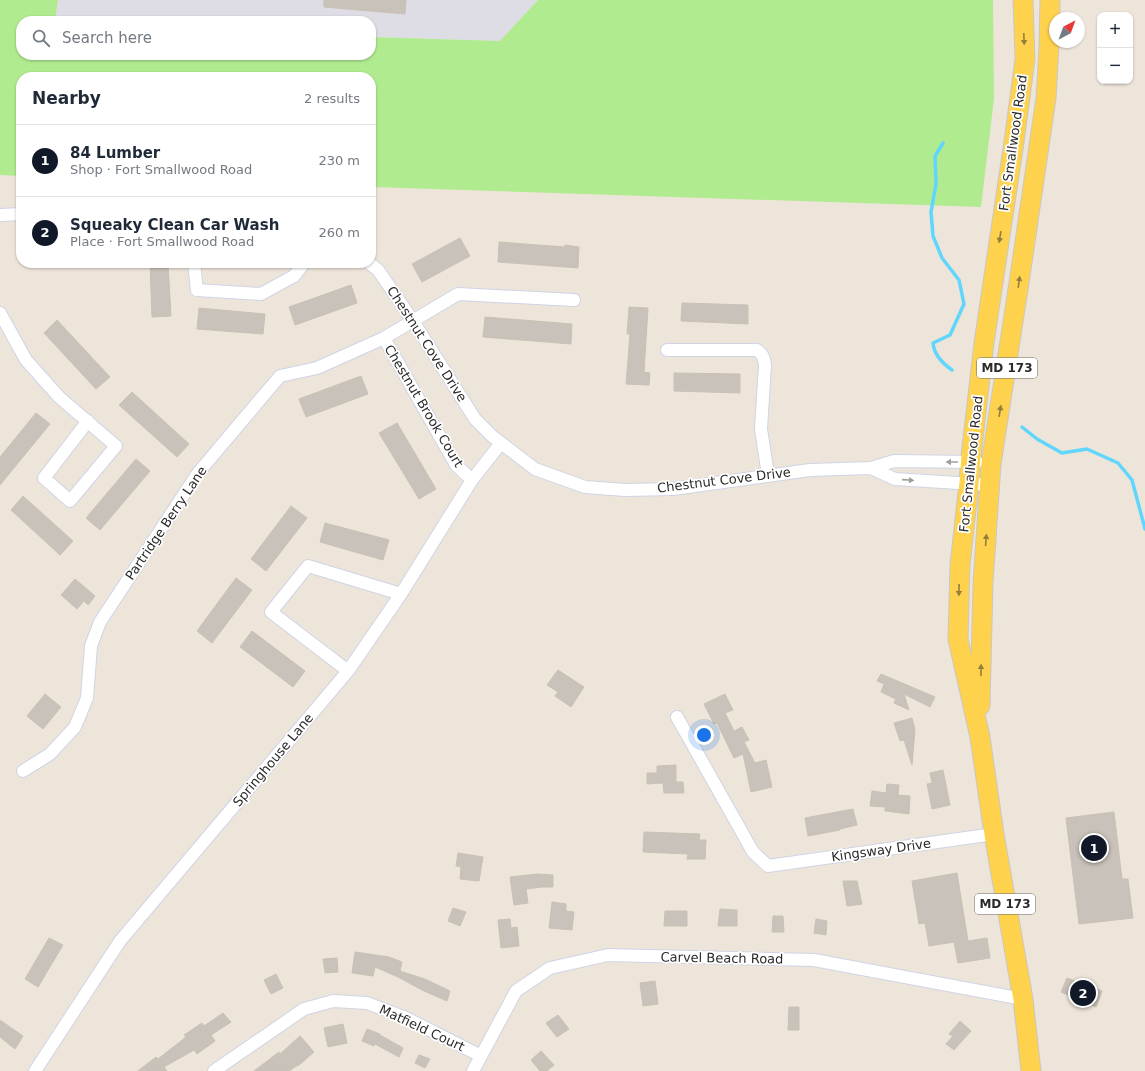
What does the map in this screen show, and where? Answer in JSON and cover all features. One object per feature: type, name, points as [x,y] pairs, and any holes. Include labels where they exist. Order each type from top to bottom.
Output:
[{"type":"main road","name":"Fort Smallwood Road","points":[[1023,0],[1025,59],[984,342],[970,462],[960,565],[958,639],[980,737],[994,834],[1022,999],[1031,1071]]},
{"type":"main road","name":"Fort Smallwood Road","points":[[980,737],[983,583],[991,464],[1046,98],[1050,0]]},
{"type":"street","points":[[0,215],[16,214]]},
{"type":"street","points":[[195,268],[197,290],[261,294],[294,276],[300,268]]},
{"type":"street","name":"Chestnut Cove Drive","points":[[375,268],[413,321],[475,419],[492,436],[535,469],[585,487],[625,490],[673,489],[810,470],[872,468],[894,461],[970,462],[991,464]]},
{"type":"street","name":"Chestnut Brook Court","points":[[472,480],[456,465],[384,338],[458,294],[574,300]]},
{"type":"street","points":[[0,313],[26,360],[59,397],[88,421],[116,446],[70,501],[44,478],[88,421]]},
{"type":"street","name":"Partridge Berry Lane","points":[[23,771],[50,754],[75,727],[87,698],[91,646],[100,622],[198,473],[280,376],[317,368],[384,338]]},
{"type":"street","points":[[667,350],[757,350],[761,353],[764,357],[765,365],[761,429],[768,475]]},
{"type":"street","name":"Springhouse Lane","points":[[35,1071],[120,940],[348,671],[401,594],[472,480],[501,443]]},
{"type":"street","name":"Chestnut Cove Drive","points":[[872,468],[895,479],[990,485]]},
{"type":"street","points":[[348,671],[272,612],[308,566],[401,594]]},
{"type":"street","name":"Kingsway Drive","points":[[677,717],[753,852],[768,866],[994,834]]},
{"type":"street","name":"Carvel Beach Road","points":[[473,1071],[516,991],[550,968],[608,955],[814,960],[1022,999]]},
{"type":"street","name":"Matfield Court","points":[[214,1071],[304,1009],[333,1001],[367,1003],[404,1017],[481,1056]]},
{"type":"shaded area","points":[[58,0],[538,0],[500,41],[376,37],[376,16],[56,16]]},
{"type":"green space","points":[[0,0],[58,0],[56,16],[16,16],[16,60],[376,60],[376,37],[500,41],[538,0],[993,0],[994,99],[981,207],[376,187],[376,72],[16,72],[16,176],[0,175]]},
{"type":"building","points":[[324,0],[406,0],[405,14],[324,7]]},
{"type":"building","points":[[460,238],[470,256],[422,282],[412,264]]},
{"type":"building","points":[[499,242],[579,247],[578,268],[498,262]]},
{"type":"building","points":[[150,268],[168,268],[171,316],[152,317]]},
{"type":"building","points":[[351,285],[357,303],[295,325],[289,307]]},
{"type":"building","points":[[682,303],[748,305],[748,324],[681,321]]},
{"type":"building","points":[[629,307],[648,308],[644,372],[650,373],[649,385],[626,384],[630,334],[627,334]]},
{"type":"building","points":[[199,308],[265,314],[263,334],[197,329]]},
{"type":"building","points":[[485,317],[572,324],[571,344],[483,337]]},
{"type":"building","points":[[57,320],[110,377],[96,389],[44,333]]},
{"type":"building","points":[[674,373],[740,374],[740,393],[674,391]]},
{"type":"building","points":[[361,376],[368,394],[306,417],[299,399]]},
{"type":"building","points":[[132,392],[189,444],[177,457],[119,405]]},
{"type":"building","points":[[36,413],[50,424],[0,485],[0,457]]},
{"type":"building","points":[[397,423],[436,489],[419,499],[379,433]]},
{"type":"building","points":[[136,459],[150,471],[100,530],[86,518]]},
{"type":"building","points":[[23,496],[73,541],[60,555],[11,510]]},
{"type":"building","points":[[291,506],[307,518],[266,571],[251,559]]},
{"type":"building","points":[[325,523],[389,540],[383,560],[320,542]]},
{"type":"building","points":[[236,578],[252,590],[212,643],[197,631]]},
{"type":"building","points":[[75,579],[95,596],[88,605],[84,601],[77,609],[61,595]]},
{"type":"building","points":[[252,631],[305,671],[293,687],[240,647]]},
{"type":"building","points":[[558,670],[584,687],[571,707],[555,696],[558,692],[547,685]]},
{"type":"building","points":[[881,674],[935,697],[930,707],[904,694],[909,710],[894,703],[896,699],[881,692],[884,684],[877,681]]},
{"type":"building","points":[[45,694],[61,707],[43,729],[27,716]]},
{"type":"building","points":[[725,694],[733,710],[725,713],[734,731],[742,727],[749,740],[744,742],[755,763],[766,760],[772,787],[751,792],[743,754],[734,758],[717,723],[714,724],[704,704]]},
{"type":"building","points":[[912,718],[915,730],[912,765],[904,740],[900,741],[894,723]]},
{"type":"building","points":[[676,765],[676,782],[683,782],[684,793],[664,793],[663,783],[647,784],[647,773],[657,773],[657,766]]},
{"type":"building","points":[[943,770],[950,805],[932,809],[927,784],[932,783],[930,773]]},
{"type":"building","points":[[887,784],[899,785],[898,795],[910,796],[909,814],[885,811],[885,807],[870,806],[872,791],[886,793]]},
{"type":"building","points":[[853,809],[857,825],[808,836],[805,818]]},
{"type":"building","points":[[1114,812],[1122,879],[1128,879],[1133,918],[1079,924],[1066,818]]},
{"type":"building","points":[[644,832],[700,834],[699,840],[706,840],[705,859],[687,859],[688,854],[643,852]]},
{"type":"building","points":[[458,853],[483,857],[479,881],[460,879],[461,867],[456,866]]},
{"type":"building","points":[[957,873],[968,941],[987,938],[990,958],[958,963],[954,942],[929,946],[925,923],[919,924],[912,881]]},
{"type":"building","points":[[537,874],[553,875],[553,887],[526,889],[528,903],[514,905],[510,877]]},
{"type":"building","points":[[843,881],[857,881],[862,904],[847,906]]},
{"type":"building","points":[[552,902],[566,904],[566,911],[574,912],[572,930],[549,928]]},
{"type":"building","points":[[453,908],[466,912],[460,926],[448,921]]},
{"type":"building","points":[[720,909],[737,910],[737,926],[718,926]]},
{"type":"building","points":[[665,911],[687,911],[687,926],[664,926]]},
{"type":"building","points":[[773,916],[783,916],[784,932],[772,932]]},
{"type":"building","points":[[510,919],[511,928],[517,927],[519,946],[501,948],[498,920]]},
{"type":"building","points":[[816,919],[827,921],[826,935],[814,933]]},
{"type":"building","points":[[49,938],[63,945],[38,987],[25,979]]},
{"type":"building","points":[[355,952],[389,957],[402,962],[400,971],[425,979],[450,991],[447,1001],[375,967],[373,976],[352,973]]},
{"type":"building","points":[[337,958],[338,972],[325,973],[323,959]]},
{"type":"building","points":[[276,974],[283,988],[271,994],[264,980]]},
{"type":"building","points":[[1067,978],[1102,991],[1096,1007],[1061,992]]},
{"type":"building","points":[[655,981],[658,1004],[643,1006],[640,983]]},
{"type":"building","points":[[789,1007],[799,1007],[799,1030],[788,1030]]},
{"type":"building","points":[[223,1013],[231,1022],[211,1035],[215,1041],[197,1054],[194,1050],[164,1067],[167,1071],[138,1071],[156,1057],[158,1059],[186,1037],[184,1035],[202,1023],[204,1026]]},
{"type":"building","points":[[558,1015],[569,1029],[557,1037],[546,1023]]},
{"type":"building","points":[[0,1020],[23,1036],[15,1049],[0,1037]]},
{"type":"building","points":[[960,1021],[971,1031],[954,1050],[946,1044],[953,1036],[949,1034]]},
{"type":"building","points":[[343,1024],[347,1043],[328,1047],[324,1028]]},
{"type":"building","points":[[367,1029],[380,1034],[403,1048],[399,1057],[375,1044],[374,1046],[362,1041]]},
{"type":"building","points":[[300,1036],[314,1052],[298,1066],[289,1071],[254,1071],[279,1052],[280,1054]]},
{"type":"building","points":[[541,1051],[554,1065],[547,1071],[540,1071],[531,1060]]},
{"type":"building","points":[[419,1055],[430,1059],[425,1068],[415,1063]]},
{"type":"waterway","points":[[943,143],[935,156],[936,184],[931,212],[933,236],[942,258],[959,280],[964,304],[950,335],[933,343],[939,358],[952,370]]},
{"type":"waterway","points":[[1022,427],[1037,439],[1062,453],[1087,449],[1118,463],[1132,480],[1145,529]]},
{"type":"place","name":"84 Lumber","points":[[1094,848]]},
{"type":"place","name":"Squeaky Clean Car Wash","points":[[1083,993]]}]
